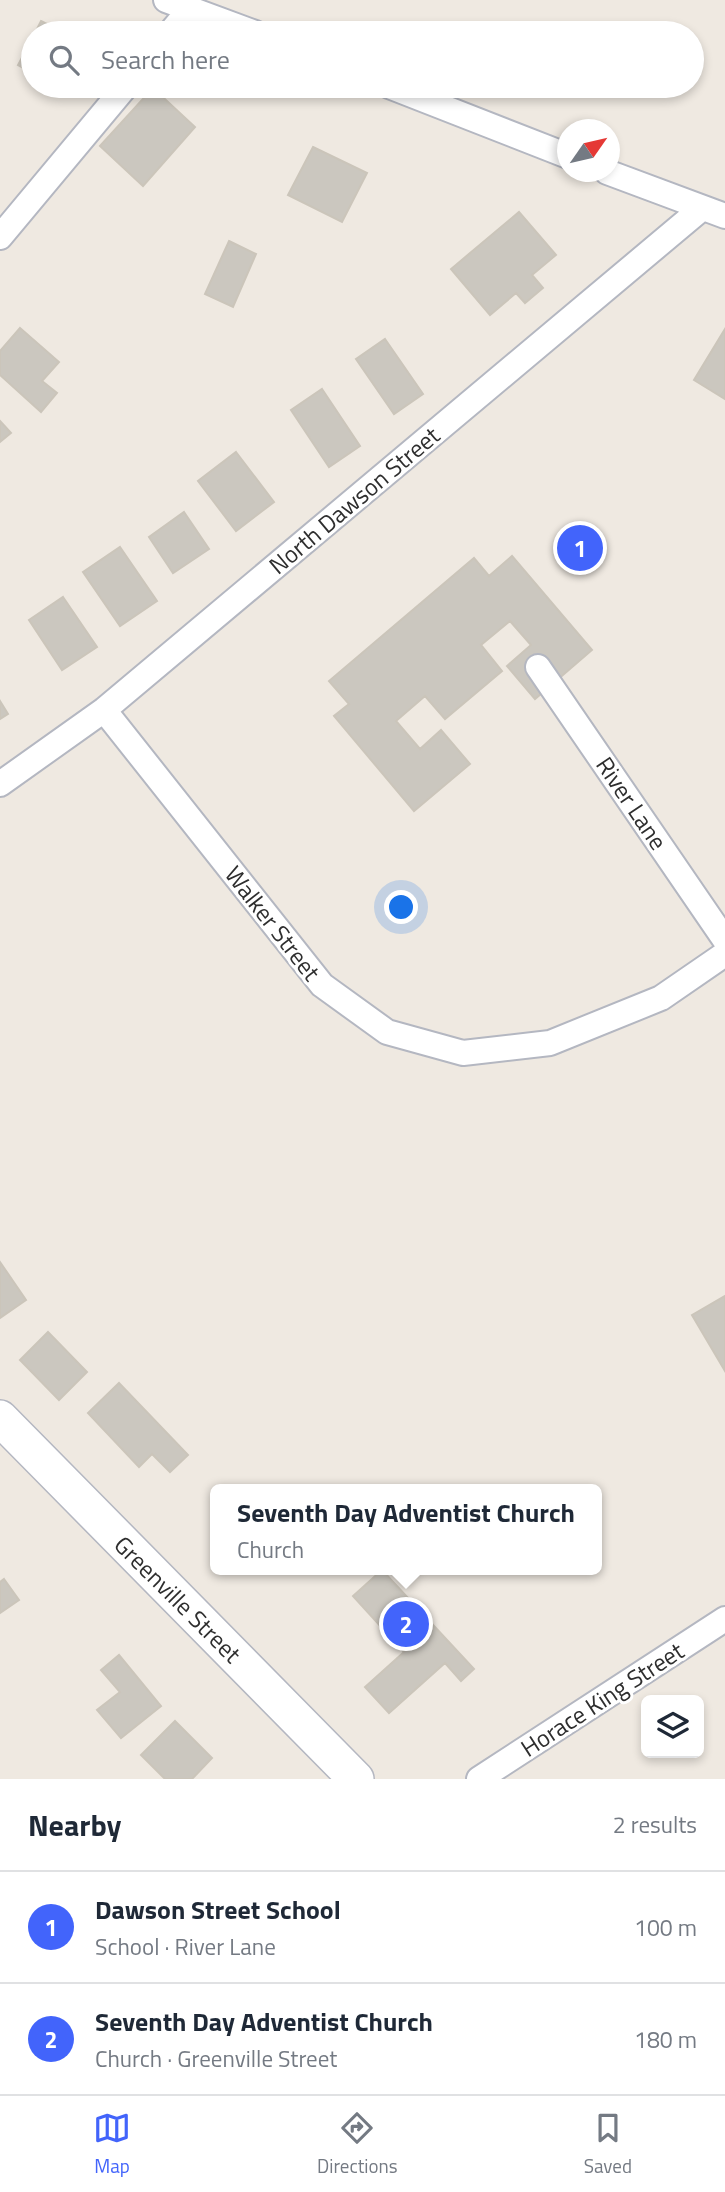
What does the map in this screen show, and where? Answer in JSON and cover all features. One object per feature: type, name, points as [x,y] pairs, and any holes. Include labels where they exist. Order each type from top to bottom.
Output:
[{"type":"street","points":[[166,0],[224,21]]},
{"type":"street","points":[[180,21],[191,8]]},
{"type":"street","points":[[0,237],[116,98]]},
{"type":"street","points":[[420,98],[557,152]]},
{"type":"street","points":[[620,177],[725,216]]},
{"type":"street","name":"North Dawson Street","points":[[0,784],[104,710],[701,209]]},
{"type":"street","name":"River Lane","points":[[538,667],[725,940]]},
{"type":"street","name":"Walker Street","points":[[104,710],[322,985],[387,1032],[463,1053],[550,1043],[661,999],[725,954]]},
{"type":"street","name":"Greenville Street","points":[[0,1418],[356,1779]]},
{"type":"street","name":"Horace King Street","points":[[479,1779],[725,1619]]},
{"type":"building","points":[[144,98],[164,98],[195,127],[143,186],[100,146]]},
{"type":"building","points":[[313,147],[367,173],[342,222],[288,195]]},
{"type":"building","points":[[519,212],[556,255],[532,275],[543,288],[525,303],[516,293],[490,315],[451,269]]},
{"type":"building","points":[[229,241],[256,254],[233,307],[205,294]]},
{"type":"building","points":[[20,328],[59,362],[42,381],[57,393],[41,412],[0,375],[0,351]]},
{"type":"building","points":[[725,329],[725,399],[694,380]]},
{"type":"building","points":[[385,339],[423,394],[394,414],[356,359]]},
{"type":"building","points":[[322,389],[360,446],[329,467],[291,410]]},
{"type":"building","points":[[0,421],[11,433],[0,442]]},
{"type":"building","points":[[236,452],[274,502],[236,531],[198,481]]},
{"type":"building","points":[[184,512],[209,549],[173,573],[149,537]]},
{"type":"building","points":[[120,547],[157,601],[120,626],[83,572]]},
{"type":"building","points":[[512,556],[592,650],[535,699],[507,666],[531,645],[510,621],[481,645],[502,671],[445,719],[425,696],[396,721],[420,749],[441,730],[470,764],[414,811],[334,716],[349,704],[329,681],[474,558],[489,576]]},
{"type":"building","points":[[63,597],[97,647],[62,670],[29,620]]},
{"type":"building","points":[[0,701],[8,714],[0,719]]},
{"type":"building","points":[[0,1262],[26,1300],[0,1318]]},
{"type":"building","points":[[725,1296],[725,1371],[692,1315]]},
{"type":"building","points":[[48,1332],[87,1372],[59,1400],[20,1360]]},
{"type":"building","points":[[119,1383],[188,1455],[170,1472],[152,1454],[139,1467],[88,1413]]},
{"type":"building","points":[[376,1575],[387,1575],[474,1669],[461,1681],[445,1663],[389,1713],[365,1687],[404,1652],[353,1596]]},
{"type":"building","points":[[4,1579],[19,1600],[0,1613],[0,1582]]},
{"type":"building","points":[[119,1655],[161,1706],[121,1738],[97,1710],[120,1692],[101,1670]]},
{"type":"building","points":[[175,1721],[212,1758],[192,1779],[165,1779],[141,1755]]},
{"type":"place","name":"Dawson Street School","points":[[580,548]]},
{"type":"place","name":"Seventh Day Adventist Church","points":[[406,1624]]}]
